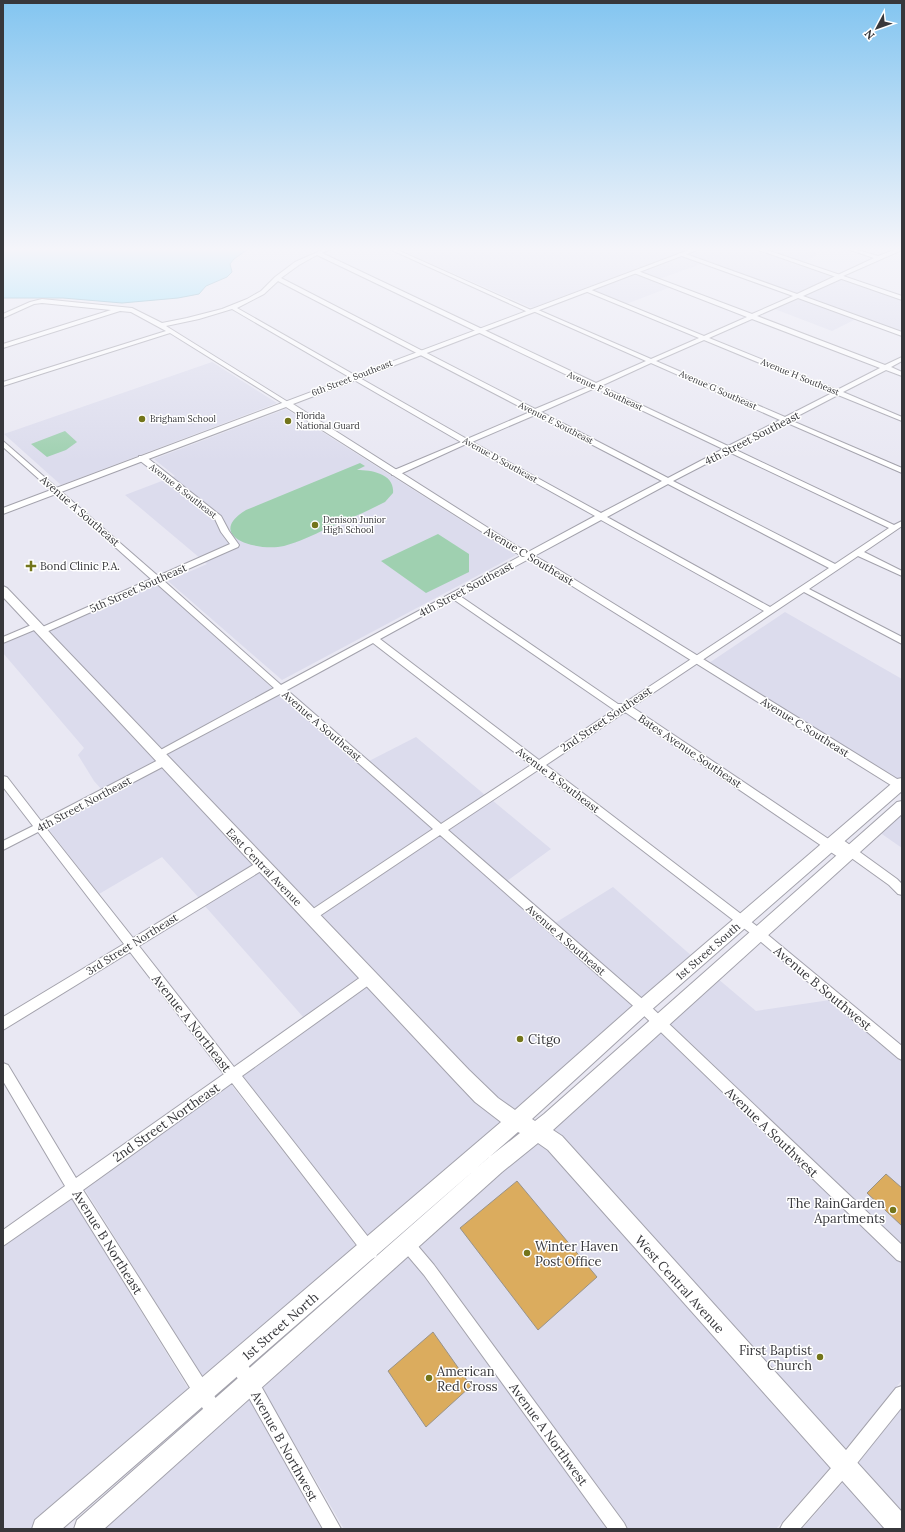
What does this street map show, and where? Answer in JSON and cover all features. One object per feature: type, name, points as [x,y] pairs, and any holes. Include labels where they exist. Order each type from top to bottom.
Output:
[{"type":"main road","name":"East Central Avenue","points":[[3,590],[369,978],[477,1090],[514,1121],[536,1132]]},
{"type":"main road","name":"1st Street South","points":[[514,1121],[643,1007],[901,785]]},
{"type":"main road","name":"1st Street South","points":[[536,1132],[902,806]]},
{"type":"main road","name":"1st Street North","points":[[44,1529],[237,1364],[514,1121]]},
{"type":"main road","name":"1st Street North","points":[[86,1529],[491,1169],[536,1132]]},
{"type":"main road","name":"West Central Avenue","points":[[536,1132],[555,1143],[901,1529]]},
{"type":"street","points":[[3,346],[89,318]]},
{"type":"street","name":"Avenue C Southeast","points":[[148,318],[286,403],[505,543],[529,556],[901,785]]},
{"type":"street","points":[[161,325],[192,318]]},
{"type":"street","name":"Avenue D Southeast","points":[[252,318],[467,442],[769,610]]},
{"type":"street","name":"Avenue E Southeast","points":[[354,318],[834,567]]},
{"type":"street","name":"Avenue F Southeast","points":[[455,318],[728,449],[898,525]]},
{"type":"street","name":"6th Street Southeast","points":[[3,511],[509,318]]},
{"type":"street","name":"Avenue G Southeast","points":[[552,318],[902,471]]},
{"type":"street","name":"Avenue H Southeast","points":[[659,318],[902,419]]},
{"type":"street","points":[[395,473],[596,386],[746,318]]},
{"type":"street","points":[[757,318],[902,374]]},
{"type":"street","points":[[859,318],[902,334]]},
{"type":"street","points":[[3,384],[171,331]]},
{"type":"street","name":"4th Street Southeast","points":[[161,758],[280,689],[601,516],[902,359]]},
{"type":"street","name":"Avenue A Southeast","points":[[3,443],[280,689],[643,1007]]},
{"type":"street","name":"Avenue B Southeast","points":[[142,458],[218,518],[225,532],[235,545]]},
{"type":"street","name":"2nd Street Southeast","points":[[311,916],[898,525]]},
{"type":"street","name":"5th Street Southeast","points":[[3,640],[39,628],[235,545]]},
{"type":"street","points":[[857,552],[902,574]]},
{"type":"street","points":[[802,588],[902,641]]},
{"type":"street","name":"Bates Avenue Southeast","points":[[454,596],[616,707],[624,707],[893,882],[902,891]]},
{"type":"street","name":"Avenue B Southeast","points":[[374,639],[743,921]]},
{"type":"street","name":"4th Street Northeast","points":[[3,846],[40,827],[161,758]]},
{"type":"street","name":"Avenue A Northeast","points":[[3,780],[382,1266]]},
{"type":"street","name":"3rd Street Northeast","points":[[3,1024],[262,864]]},
{"type":"street","name":"Avenue B Southwest","points":[[743,921],[902,1054]]},
{"type":"street","name":"2nd Street Northeast","points":[[3,1239],[369,978]]},
{"type":"street","name":"Avenue A Southwest","points":[[643,1007],[902,1255]]},
{"type":"street","name":"Avenue B Northeast","points":[[3,1070],[74,1188],[183,1361],[202,1394],[216,1414]]},
{"type":"street","name":"Avenue A Northwest","points":[[407,1244],[429,1270],[618,1529]]},
{"type":"street","name":"Avenue B Northwest","points":[[237,1364],[250,1383],[332,1529]]},
{"type":"street","points":[[789,1529],[844,1466],[902,1394]]},
{"type":"shaded area","points":[[799,318],[856,319],[832,331]]},
{"type":"shaded area","points":[[862,318],[902,318],[902,333]]},
{"type":"shaded area","name":"Brigham School","points":[[212,362],[277,403],[61,485],[4,434]]},
{"type":"shaded area","name":"Denison Junior High School","points":[[286,409],[516,555],[282,680],[168,581],[207,564],[125,495],[175,476],[154,459]]},
{"type":"shaded area","points":[[155,582],[273,689],[160,750],[47,631]]},
{"type":"shaded area","points":[[785,612],[902,679],[902,777],[897,781],[709,663]]},
{"type":"shaded area","points":[[34,630],[157,761],[102,790],[94,781],[78,755],[84,748],[3,653],[3,643]]},
{"type":"shaded area","points":[[278,693],[433,830],[312,910],[165,755]]},
{"type":"shaded area","points":[[416,737],[485,795],[441,824],[369,761]]},
{"type":"shaded area","points":[[162,766],[254,864],[199,898],[162,857],[99,894],[47,827]]},
{"type":"shaded area","points":[[492,800],[551,849],[507,881],[508,882],[447,830]]},
{"type":"shaded area","points":[[902,812],[902,848],[879,832]]},
{"type":"shaded area","points":[[439,835],[635,1007],[514,1113],[481,1085],[318,916]]},
{"type":"shaded area","points":[[260,870],[361,978],[304,1018],[204,905]]},
{"type":"shaded area","points":[[613,887],[693,957],[643,1000],[555,923]]},
{"type":"shaded area","points":[[717,978],[756,1011],[830,1000],[902,1061],[902,1246],[667,1023]]},
{"type":"shaded area","points":[[367,985],[504,1122],[370,1239],[241,1075]]},
{"type":"shaded area","points":[[659,1030],[902,1264],[902,1380],[842,1453],[548,1130]]},
{"type":"shaded area","points":[[230,1083],[359,1249],[205,1381],[84,1188]]},
{"type":"shaded area","points":[[537,1139],[541,1141],[832,1465],[776,1529],[629,1529],[435,1265],[417,1243]]},
{"type":"shaded area","points":[[71,1197],[191,1393],[32,1529],[3,1529],[3,1246]]},
{"type":"shaded area","points":[[406,1254],[423,1275],[607,1529],[344,1529],[260,1384]]},
{"type":"shaded area","points":[[247,1396],[322,1529],[97,1529]]},
{"type":"shaded area","points":[[902,1408],[902,1518],[855,1467]]},
{"type":"shaded area","points":[[845,1480],[890,1529],[802,1529]]},
{"type":"green space","points":[[65,431],[77,442],[66,450],[47,457],[31,444]]},
{"type":"green space","points":[[360,463],[365,466],[357,470],[376,472],[386,477],[390,481],[393,487],[393,493],[385,502],[306,538],[284,546],[261,547],[239,540],[232,534],[230,527],[234,519],[246,510]]},
{"type":"green space","points":[[438,534],[469,554],[469,572],[426,593],[381,561]]},
{"type":"building","name":"The RainGarden Apartments","points":[[886,1174],[902,1188],[902,1226],[867,1193]]},
{"type":"building","name":"Winter Haven Post Office","points":[[517,1181],[597,1277],[538,1330],[460,1228]]},
{"type":"building","name":"American Red Cross","points":[[433,1332],[471,1386],[426,1427],[388,1371]]},
{"type":"place","name":"Brigham School","points":[[142,419]]},
{"type":"place","name":"Florida National Guard","points":[[288,421]]},
{"type":"place","name":"Denison Junior High School","points":[[315,525]]},
{"type":"place","name":"Bond Clinic P.A.","points":[[31,566]]},
{"type":"place","name":"Citgo","points":[[520,1039]]},
{"type":"place","name":"The RainGarden Apartments","points":[[893,1210]]},
{"type":"place","name":"Winter Haven Post Office","points":[[527,1253]]},
{"type":"place","name":"First Baptist Church","points":[[820,1357]]},
{"type":"place","name":"American Red Cross","points":[[429,1378]]}]
